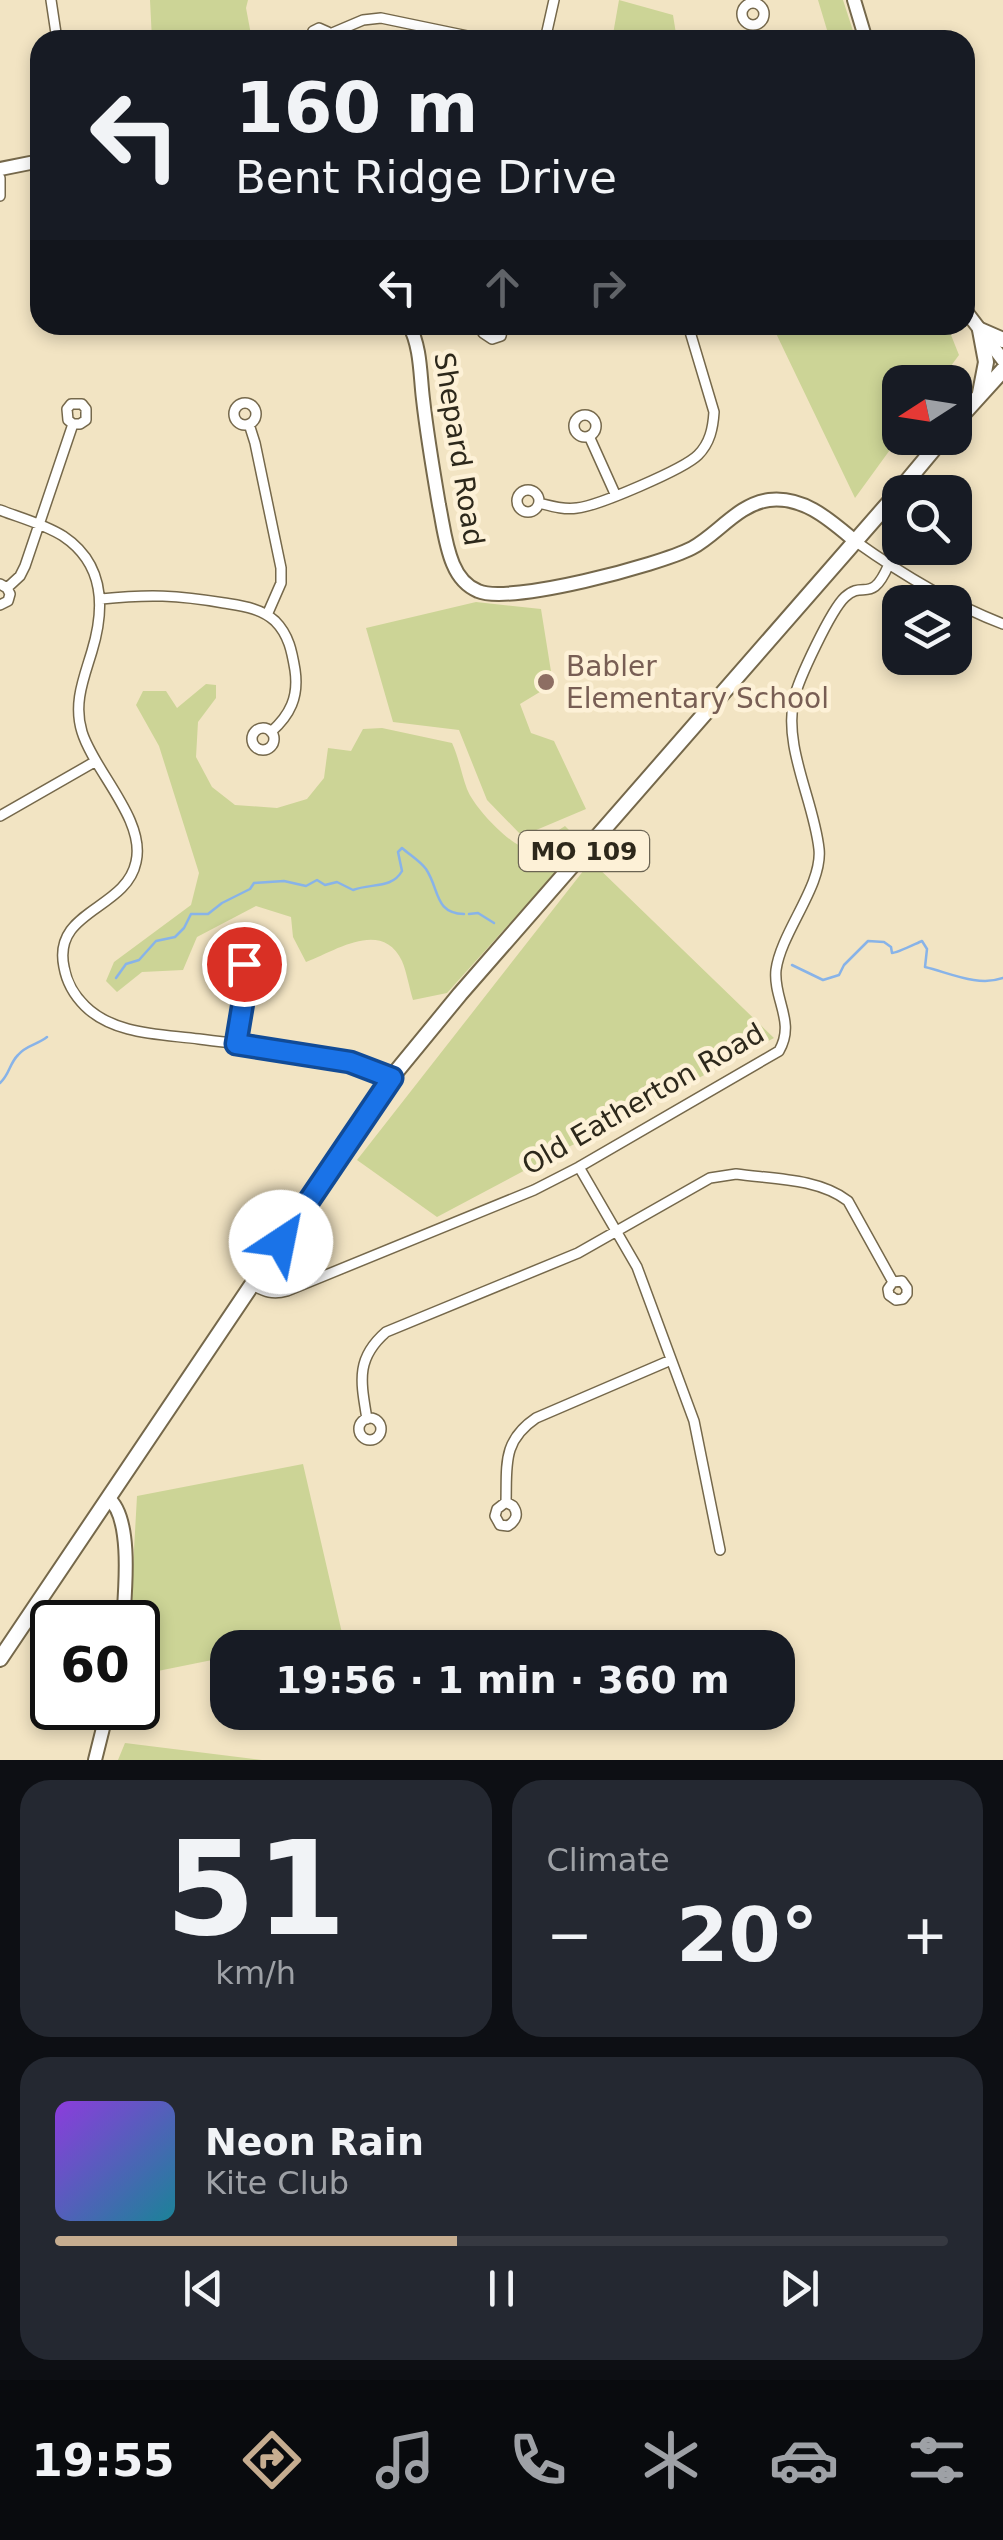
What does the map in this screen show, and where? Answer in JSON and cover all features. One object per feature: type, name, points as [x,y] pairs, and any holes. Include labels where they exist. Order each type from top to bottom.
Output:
[{"type":"main road","points":[[980,330],[1003,340]]},
{"type":"main road","points":[[980,330],[986,362],[980,393]]},
{"type":"main road","points":[[972,403],[1003,370]]},
{"type":"main road","name":"MO 109","points":[[0,1659],[392,1078],[498,949],[928,455]]},
{"type":"street","points":[[52,0],[56,30]]},
{"type":"street","points":[[547,30],[554,0]]},
{"type":"street","points":[[854,0],[863,30]]},
{"type":"street","points":[[342,30],[356,22],[382,18],[440,30]]},
{"type":"street","points":[[0,169],[30,163]]},
{"type":"street","points":[[0,178],[0,196]]},
{"type":"street","points":[[975,323],[1003,360]]},
{"type":"street","name":"Shepard Road","points":[[413,335],[447,548],[459,576],[482,593],[527,593],[668,558],[707,539],[733,517],[768,500],[808,506],[882,559]]},
{"type":"street","points":[[539,503],[571,509],[593,505],[693,459],[710,436],[714,412],[691,335]]},
{"type":"street","points":[[0,605],[9,598],[4,586],[20,576],[25,566],[73,424]]},
{"type":"street","points":[[249,424],[281,568],[281,583],[267,616]]},
{"type":"street","points":[[589,436],[616,496]]},
{"type":"street","points":[[0,510],[62,535],[86,559],[96,576],[101,617],[77,710],[81,731],[136,836],[137,859],[125,886],[88,912],[69,933],[62,961],[70,988],[92,1013],[124,1028],[350,1062],[392,1078]]},
{"type":"street","name":"Old Eatherton Road","points":[[252,1286],[267,1293],[287,1291],[534,1190],[774,1056],[784,1043],[786,1016],[776,984],[778,963],[820,860],[793,738],[794,699],[841,600],[851,592],[874,589],[890,565]]},
{"type":"street","name":"Shepard Road","points":[[892,565],[1003,624]]},
{"type":"street","points":[[101,600],[142,594],[180,595],[252,608],[267,616],[289,641],[296,681],[285,720],[271,732]]},
{"type":"street","points":[[1,814],[96,761]]},
{"type":"street","points":[[236,1044],[246,984]]},
{"type":"street","points":[[579,1167],[638,1267],[694,1421],[720,1550]]},
{"type":"street","points":[[368,1419],[363,1366],[372,1346],[386,1332],[556,1263],[710,1178],[724,1174],[820,1186],[838,1193],[848,1201],[893,1282]]},
{"type":"street","points":[[506,1502],[508,1450],[525,1425],[671,1360]]},
{"type":"street","points":[[108,1498],[116,1504],[124,1525],[122,1600]]},
{"type":"street","points":[[95,1760],[102,1730]]},
{"type":"green space","points":[[150,0],[248,0],[250,30],[152,30]]},
{"type":"green space","points":[[619,0],[673,15],[675,30],[614,30]]},
{"type":"green space","points":[[818,0],[843,0],[853,30],[827,30]]},
{"type":"green space","points":[[777,335],[951,335],[959,355],[952,365],[882,365],[882,455],[886,455],[855,498]]},
{"type":"green space","points":[[476,602],[541,609],[553,684],[520,704],[531,733],[554,741],[586,809],[522,836],[487,800],[459,730],[393,722],[366,628]]},
{"type":"green space","points":[[206,684],[216,685],[216,698],[198,722],[196,757],[212,787],[235,805],[277,808],[307,799],[324,778],[328,748],[351,751],[363,729],[382,728],[452,743],[476,804],[513,842],[520,846],[542,841],[565,826],[582,843],[447,993],[413,1000],[402,961],[383,942],[358,941],[306,962],[293,937],[291,917],[256,906],[197,937],[183,970],[142,972],[117,992],[106,981],[114,962],[191,905],[199,873],[159,746],[136,705],[143,691],[166,691],[177,708]]},
{"type":"green space","points":[[591,861],[774,1038],[437,1217],[357,1160]]},
{"type":"green space","points":[[303,1464],[341,1630],[210,1630],[210,1660],[160,1671],[160,1600],[131,1600],[137,1496]]},
{"type":"green space","points":[[125,1743],[262,1760],[118,1760]]},
{"type":"waterway","points":[[116,978],[126,964],[139,960],[156,941],[175,937],[191,914],[208,914],[254,883],[284,881],[306,886],[317,880],[325,885],[337,882],[353,890],[381,885],[393,881],[402,871],[398,852],[402,848],[426,869],[442,905],[464,914]]},
{"type":"waterway","points":[[469,914],[478,913],[494,923]]},
{"type":"waterway","points":[[792,965],[823,980],[839,975],[868,941],[884,942],[892,953],[922,941],[927,949],[925,967],[974,980],[1003,978]]},
{"type":"waterway","points":[[0,1083],[21,1052],[47,1037]]},
{"type":"place","name":"Babler Elementary School","points":[[546,682]]},
{"type":"route","points":[[244,964],[236,971],[239,981],[246,984],[236,1044],[350,1062],[392,1078],[281,1242]]}]
